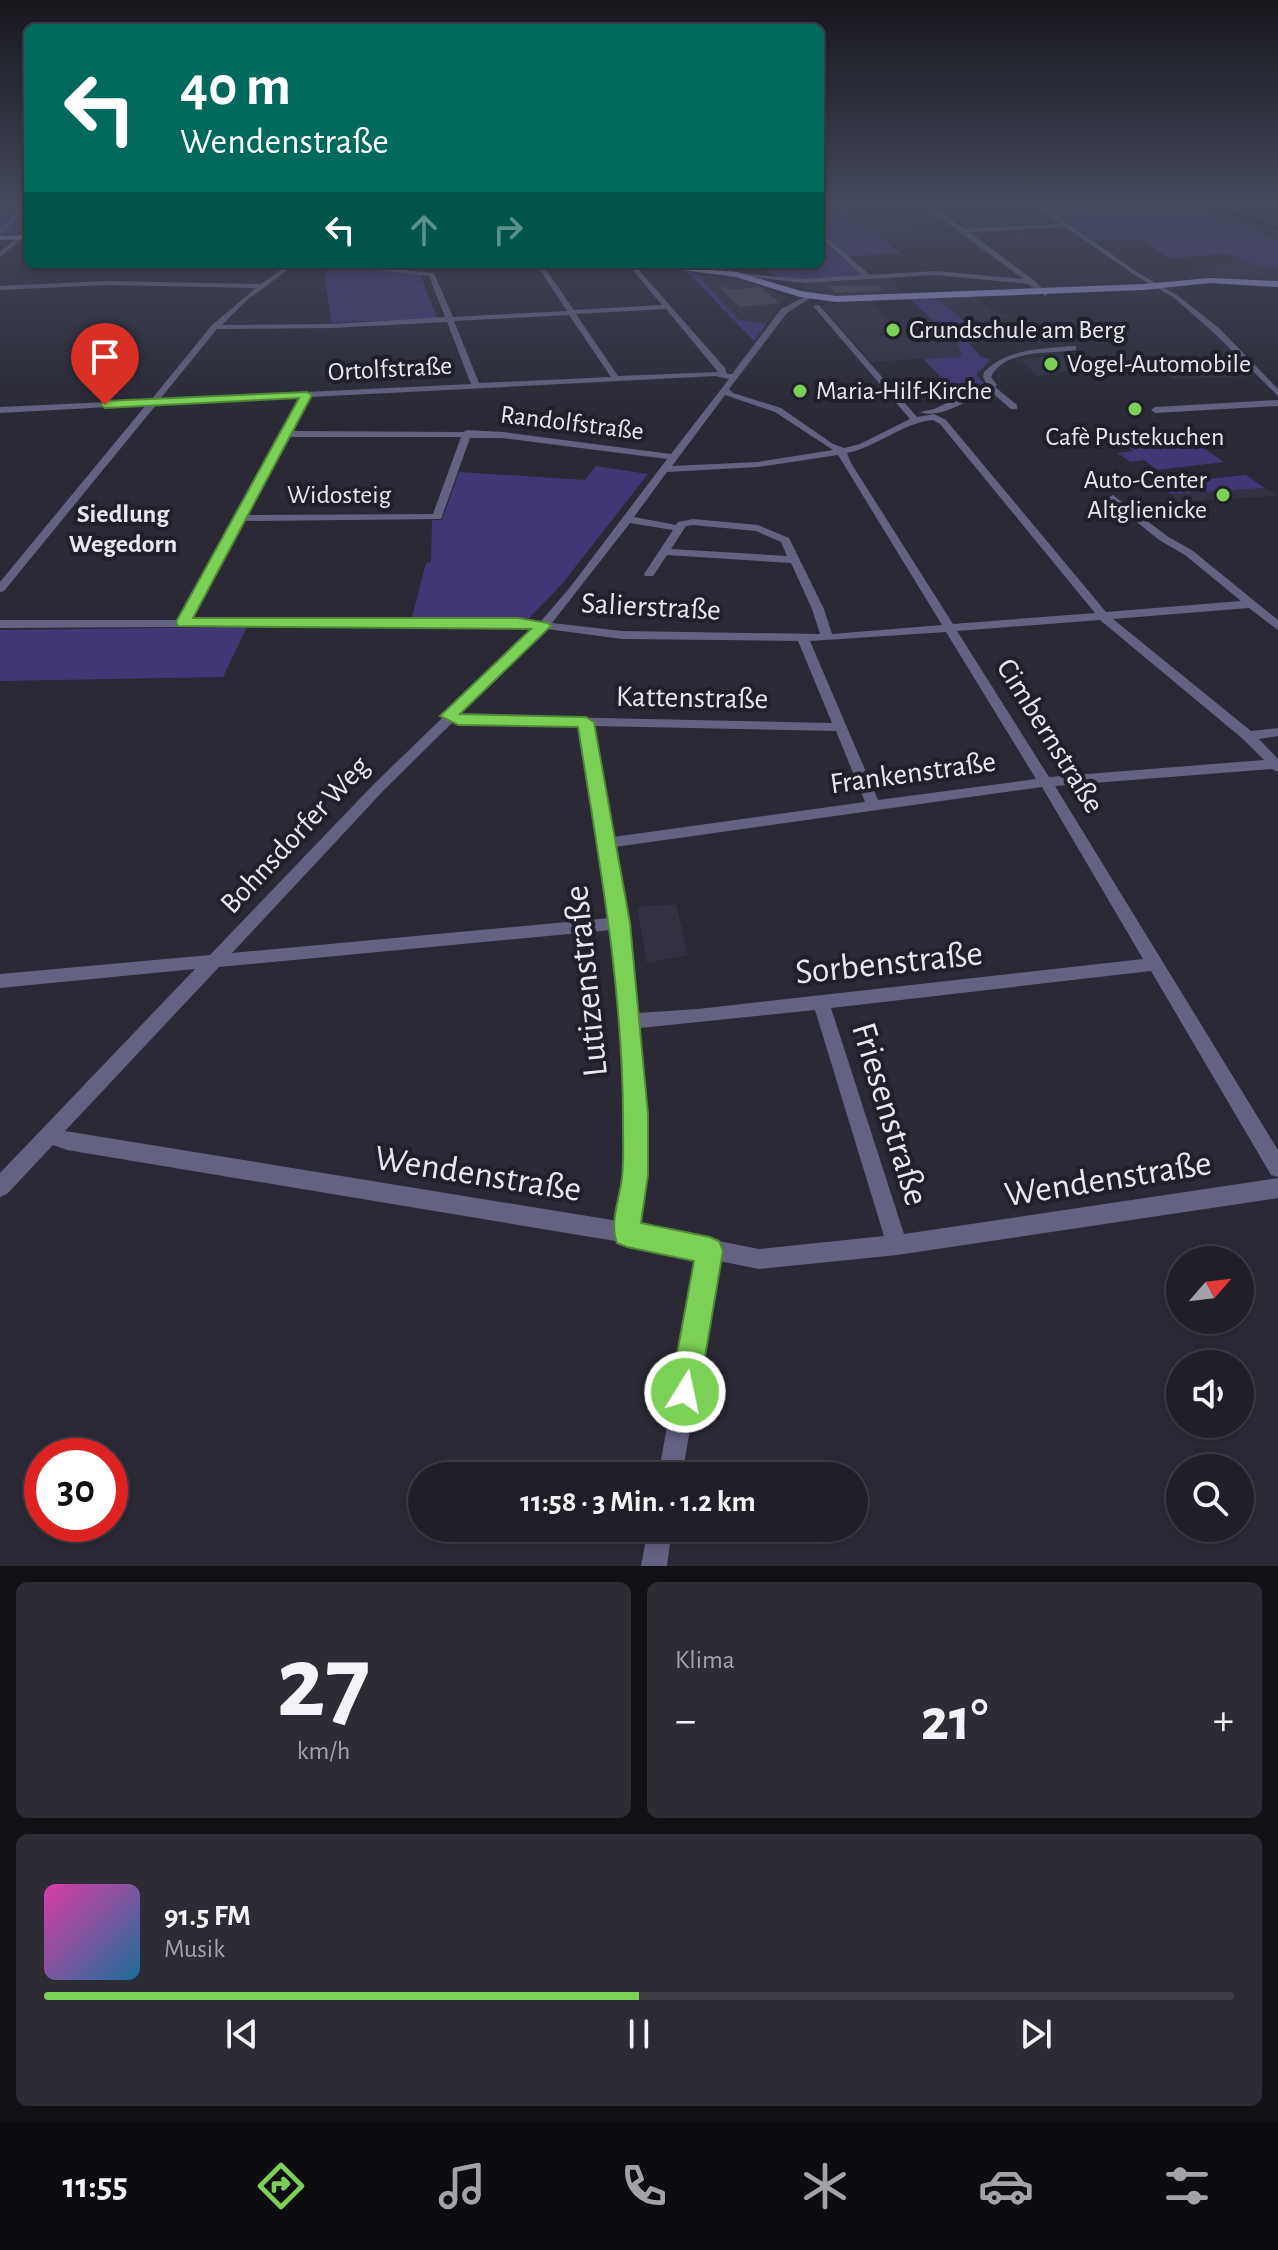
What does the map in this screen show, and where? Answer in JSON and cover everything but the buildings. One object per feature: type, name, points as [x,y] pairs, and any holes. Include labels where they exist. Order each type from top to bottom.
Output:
[{"type":"main road","points":[[740,275],[765,279],[810,296],[836,299],[1044,292],[1151,282],[1248,280],[1278,284]]},
{"type":"street","points":[[0,589],[215,327],[277,275]]},
{"type":"street","points":[[431,275],[476,386]]},
{"type":"street","points":[[546,275],[616,379]]},
{"type":"street","points":[[640,275],[728,376]]},
{"type":"street","points":[[765,279],[804,281],[900,275]]},
{"type":"street","points":[[958,275],[1033,282]]},
{"type":"street","points":[[1024,275],[1044,292]]},
{"type":"street","points":[[1141,275],[1175,296],[1216,330],[1278,394]]},
{"type":"street","points":[[0,288],[107,283],[261,286]]},
{"type":"street","name":"Bohnsdorfer Weg","points":[[0,1187],[449,716],[543,626],[725,389],[728,376],[784,311],[810,296]]},
{"type":"street","points":[[817,306],[913,416]]},
{"type":"street","points":[[215,327],[332,326],[669,307]]},
{"type":"street","points":[[663,469],[824,457],[841,450],[859,448],[913,416],[935,414],[990,387],[993,385],[987,377],[988,372],[1002,360],[1073,348]]},
{"type":"street","name":"Ortolfstraße","points":[[0,410],[728,376]]},
{"type":"street","points":[[990,387],[1014,407]]},
{"type":"street","points":[[725,389],[730,395],[778,410],[830,446],[841,450]]},
{"type":"street","points":[[183,622],[307,395]]},
{"type":"street","points":[[1155,410],[1278,403]]},
{"type":"street","points":[[935,414],[1104,617],[1248,736],[1277,766]]},
{"type":"street","name":"Randolfstraße","points":[[437,517],[467,433]]},
{"type":"street","name":"Randolfstraße","points":[[286,434],[467,433],[547,439],[672,457]]},
{"type":"street","name":"Cimbernstraße","points":[[841,450],[846,463],[1046,782],[1278,1168]]},
{"type":"street","points":[[1113,498],[1163,538],[1189,553],[1278,626]]},
{"type":"street","name":"Widosteig","points":[[240,518],[437,517]]},
{"type":"street","points":[[626,519],[678,528],[693,522],[767,530],[785,540],[827,638]]},
{"type":"street","points":[[649,574],[678,528]]},
{"type":"street","points":[[664,552],[796,560]]},
{"type":"street","name":"Salierstraße","points":[[0,624],[518,622],[622,635],[827,638],[1251,604]]},
{"type":"street","points":[[803,638],[874,807]]},
{"type":"street","name":"Kattenstraße","points":[[449,716],[458,719],[839,727]]},
{"type":"street","name":"Lutizenstraße","points":[[586,722],[620,923],[628,1021],[635,1114],[635,1175],[627,1233]]},
{"type":"street","points":[[1248,736],[1278,732]]},
{"type":"street","name":"Frankenstraße","points":[[607,843],[1046,782],[1277,766]]},
{"type":"street","points":[[0,981],[620,923]]},
{"type":"street","name":"Sorbenstraße","points":[[628,1021],[821,1003],[1156,964]]},
{"type":"street","name":"Friesenstraße","points":[[821,1003],[897,1245]]},
{"type":"street","name":"Wendenstraße","points":[[49,1135],[67,1141],[627,1233],[759,1259],[897,1245],[1278,1188]]},
{"type":"street","points":[[672,1462],[710,1251]]},
{"type":"street","points":[[654,1566],[658,1542]]},
{"type":"shaded area","points":[[324,275],[420,275],[437,318],[332,323]]},
{"type":"shaded area","points":[[690,275],[741,278],[787,297],[753,340]]},
{"type":"shaded area","points":[[690,275],[698,275],[739,320],[767,324],[754,341]]},
{"type":"shaded area","points":[[775,275],[861,275],[807,280]]},
{"type":"shaded area","points":[[1278,275],[1278,282],[1248,277],[1190,277]]},
{"type":"shaded area","points":[[892,277],[901,294],[835,297],[802,292],[806,283]]},
{"type":"shaded area","points":[[974,297],[1010,317],[963,321],[937,298]]},
{"type":"shaded area","points":[[937,298],[985,340],[969,343],[981,357],[991,359],[976,375],[984,383],[959,395],[923,359],[962,356],[958,344],[910,299]]},
{"type":"shaded area","name":"Grundschule am Berg","points":[[871,301],[893,323],[933,320],[959,345],[962,356],[872,362],[821,305]]},
{"type":"shaded area","name":"Vogel-Automobile","points":[[1063,354],[1080,368],[1038,376],[1021,360]]},
{"type":"shaded area","points":[[1236,359],[1252,376],[1174,379],[1148,366]]},
{"type":"shaded area","points":[[1144,437],[1160,447],[1198,444],[1224,462],[1157,470],[1144,460],[1131,462],[1117,453],[1133,451],[1118,439]]},
{"type":"shaded area","points":[[596,466],[648,474],[562,584],[529,618],[412,617],[426,563],[431,562],[432,520],[442,520],[459,472],[585,480]]},
{"type":"shaded area","points":[[1246,475],[1265,488],[1170,494],[1159,484]]},
{"type":"shaded area","name":"Auto-Center Altglienicke","points":[[1265,488],[1277,496],[1179,502],[1170,494]]},
{"type":"shaded area","points":[[247,627],[223,677],[0,681],[0,630]]},
{"type":"shaded area","points":[[676,904],[688,955],[647,963],[637,907]]},
{"type":"place","name":"Grundschule am Berg","points":[[893,330]]},
{"type":"place","name":"Vogel-Automobile","points":[[1051,364]]},
{"type":"place","name":"Maria-Hilf-Kirche","points":[[800,391]]},
{"type":"place","name":"Cafè Pustekuchen","points":[[1135,409]]},
{"type":"place","name":"Auto-Center Altglienicke","points":[[1223,495]]},
{"type":"district","name":"Siedlung Wegedorn","points":[[123,529]]},
{"type":"route","points":[[105,405],[307,395],[183,622],[518,622],[543,626],[449,716],[458,719],[586,722],[620,923],[628,1021],[635,1114],[635,1175],[627,1233],[710,1251],[685,1392]]}]
